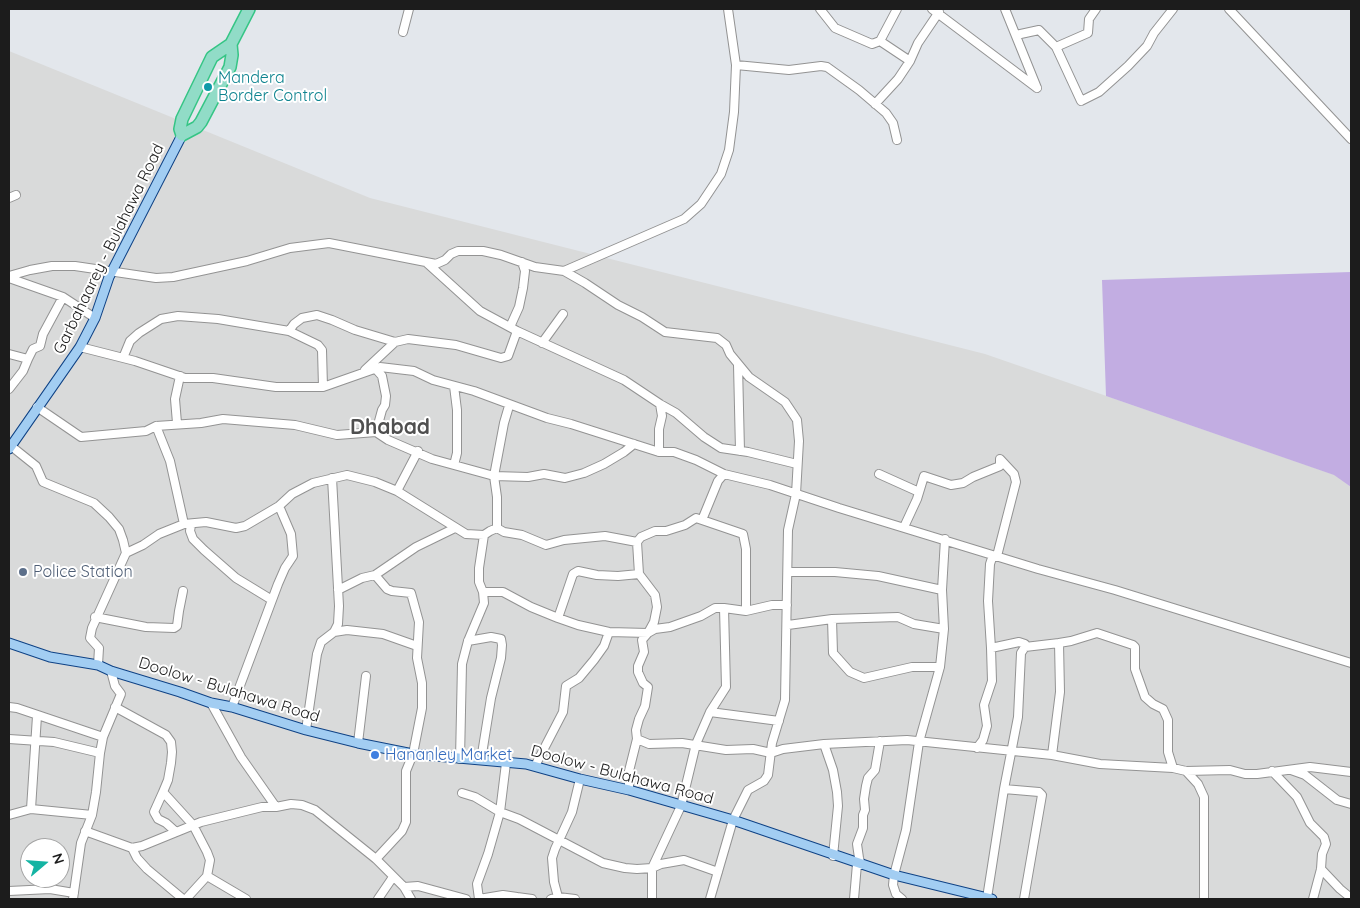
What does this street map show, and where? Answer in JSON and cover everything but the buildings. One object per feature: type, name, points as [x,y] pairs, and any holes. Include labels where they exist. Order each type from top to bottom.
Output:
[{"type":"highway","points":[[231,44],[230,67],[209,106],[197,127],[182,135],[180,129],[182,119],[212,57],[231,44],[249,9]]},
{"type":"main road","name":"Garbahaarey - Bulahawa Road","points":[[10,447],[80,347],[95,318],[112,270],[182,135]]},
{"type":"main road","name":"Doolow - Bulahawa Road","points":[[9,643],[50,657],[98,665],[111,671],[211,703],[232,707],[306,730],[358,743],[413,754],[535,766],[629,790],[734,820],[859,865],[989,899]]},
{"type":"street","points":[[403,32],[409,9]]},
{"type":"street","points":[[564,271],[684,220],[701,204],[721,174],[729,150],[734,112],[736,65],[728,9]]},
{"type":"street","points":[[820,9],[835,28],[869,44],[880,41],[897,9]]},
{"type":"street","points":[[875,104],[898,79],[910,62],[935,11],[1037,88],[1005,9]]},
{"type":"street","points":[[1056,47],[1088,32],[1089,19],[1096,9]]},
{"type":"street","points":[[1016,35],[1039,30],[1056,47],[1081,102],[1099,92],[1128,66],[1147,46],[1154,32],[1173,9]]},
{"type":"street","points":[[1229,9],[1351,139]]},
{"type":"street","points":[[880,41],[910,62]]},
{"type":"street","points":[[736,65],[789,70],[827,67],[859,90],[890,117],[897,140]]},
{"type":"street","points":[[9,277],[30,270],[52,266],[75,266],[112,270],[156,278],[172,277],[247,261],[290,248],[329,243],[436,264],[458,251],[483,251],[535,267],[564,271],[664,332],[717,338],[726,345],[738,365],[749,377],[784,402],[797,420],[799,441],[796,494],[788,530],[788,625],[784,674],[785,700],[772,744],[768,775],[764,781],[748,790],[734,820],[710,899]]},
{"type":"street","points":[[426,262],[480,311],[542,343],[624,380],[676,413],[704,437],[721,448],[768,456],[797,464]]},
{"type":"street","points":[[289,331],[302,318],[317,315],[355,330],[395,342],[408,339],[456,345],[501,358],[508,356],[525,279],[522,262]]},
{"type":"street","points":[[9,277],[63,297],[95,318]]},
{"type":"street","points":[[9,389],[23,371],[33,349],[40,346],[43,334],[63,297]]},
{"type":"street","points":[[542,343],[563,314]]},
{"type":"street","points":[[123,358],[130,341],[161,318],[178,316],[218,319],[289,331],[320,347],[322,350],[323,387]]},
{"type":"street","points":[[362,373],[395,342]]},
{"type":"street","points":[[80,347],[135,361],[185,378],[213,378],[276,387],[323,387],[375,368],[414,371],[433,380],[480,394],[509,406],[659,452],[674,452],[696,460],[724,474],[770,484],[796,494],[1351,663]]},
{"type":"street","points":[[9,354],[28,359]]},
{"type":"street","points":[[738,365],[740,451]]},
{"type":"street","points":[[375,368],[382,376],[386,396],[376,432]]},
{"type":"street","points":[[177,424],[176,399],[180,376]]},
{"type":"street","points":[[454,386],[457,410],[457,453],[454,466]]},
{"type":"street","points":[[659,452],[662,416],[660,404]]},
{"type":"street","points":[[497,528],[497,497],[494,476],[509,406]]},
{"type":"street","points":[[37,407],[81,437],[223,419],[295,425],[337,435],[376,432],[388,440],[418,451],[432,459],[494,476],[528,477],[544,474],[565,478],[584,473],[604,464],[634,444]]},
{"type":"street","points":[[156,426],[170,461],[193,539],[236,578],[272,600]]},
{"type":"street","points":[[10,447],[36,466],[43,482],[94,503],[118,529],[126,553],[112,587],[96,617],[90,638],[99,648],[98,665]]},
{"type":"street","points":[[397,491],[418,451]]},
{"type":"street","points":[[904,527],[924,476],[951,484],[963,483],[1000,466],[1000,459],[1014,474],[1016,482],[995,555],[990,564],[988,601],[992,681],[984,705],[987,726],[983,740],[977,748]]},
{"type":"street","points":[[126,553],[143,545],[159,534],[188,525],[206,522],[236,528],[245,526],[279,506],[292,494],[308,485],[347,474],[397,491],[466,534],[484,535],[497,528],[522,535],[546,545],[564,540],[605,536],[637,542]]},
{"type":"street","points":[[702,520],[718,481],[724,474]]},
{"type":"street","points":[[879,474],[919,492]]},
{"type":"street","points":[[306,730],[317,654],[321,642],[334,632],[338,624],[332,478]]},
{"type":"street","points":[[232,707],[272,600],[285,568],[293,556],[291,534],[279,506]]},
{"type":"street","points":[[629,790],[629,771],[637,739],[636,730],[645,706],[648,687],[643,683],[638,666],[644,652],[642,640],[654,622],[657,607],[655,596],[639,574],[637,542],[641,536],[685,525],[696,518],[742,534],[746,549],[746,611]]},
{"type":"street","points":[[338,590],[362,578],[375,575],[416,547],[455,528]]},
{"type":"street","points":[[460,758],[462,664],[468,641],[484,603],[483,592],[479,582],[479,568],[484,535]]},
{"type":"street","points":[[902,899],[896,894],[893,885],[894,875],[906,830],[919,742],[940,667],[944,629],[942,590],[944,539]]},
{"type":"street","points":[[558,618],[573,574],[578,571],[597,575],[639,574]]},
{"type":"street","points":[[788,572],[835,572],[878,576],[942,590]]},
{"type":"street","points":[[375,575],[387,589],[412,592],[419,622],[417,646],[422,684],[422,708],[413,754],[406,770],[406,822],[402,831],[376,859]]},
{"type":"street","points":[[96,617],[146,627],[174,628],[178,626],[183,591]]},
{"type":"street","points":[[483,592],[503,592],[531,607],[558,618],[609,632],[648,633],[701,616],[715,608],[746,611],[772,605],[788,605]]},
{"type":"street","points":[[652,899],[652,868],[681,806],[696,744],[710,712],[726,687],[724,608]]},
{"type":"street","points":[[788,625],[832,619],[898,617],[914,624],[944,629]]},
{"type":"street","points":[[832,619],[833,653],[850,672],[864,678],[912,666],[940,667]]},
{"type":"street","points":[[334,632],[347,630],[384,634],[417,646]]},
{"type":"street","points":[[535,766],[563,712],[566,686],[579,678],[594,660],[604,646],[609,632]]},
{"type":"street","points":[[991,648],[1019,642],[1025,644],[1025,646],[1059,643],[1096,633],[1133,645],[1135,647],[1135,669],[1145,697],[1153,704],[1163,708],[1168,720],[1168,752],[1173,768]]},
{"type":"street","points":[[468,641],[492,637],[501,639],[502,645],[481,760]]},
{"type":"street","points":[[1052,755],[1060,692],[1059,643]]},
{"type":"street","points":[[989,899],[1004,789],[1012,752],[1020,697],[1022,653],[1025,646]]},
{"type":"street","points":[[9,891],[50,889],[74,896],[82,843],[92,815],[103,737],[121,694],[115,686],[111,671]]},
{"type":"street","points":[[358,743],[366,676]]},
{"type":"street","points":[[211,703],[241,757],[276,807]]},
{"type":"street","points":[[9,707],[103,737]]},
{"type":"street","points":[[115,707],[166,735],[170,742],[172,752],[168,780],[154,812],[158,819],[176,832]]},
{"type":"street","points":[[710,712],[779,721]]},
{"type":"street","points":[[31,809],[37,716]]},
{"type":"street","points":[[9,739],[54,742],[100,753]]},
{"type":"street","points":[[637,739],[649,744],[696,744],[726,750],[753,749],[771,753],[783,749],[824,744],[907,740],[1052,755],[1100,764],[1186,770],[1230,770],[1244,774],[1310,767],[1351,772]]},
{"type":"street","points":[[854,899],[859,865],[857,844],[864,828],[863,815],[866,786],[868,778],[875,770],[880,741]]},
{"type":"street","points":[[824,744],[838,792],[833,856]]},
{"type":"street","points":[[506,763],[500,812],[477,884],[479,899],[503,895],[532,899]]},
{"type":"street","points":[[1289,769],[1305,775],[1337,800],[1351,804]]},
{"type":"street","points":[[1186,770],[1198,784],[1204,797],[1204,899]]},
{"type":"street","points":[[1272,772],[1297,797],[1310,823],[1324,837],[1326,844],[1312,899]]},
{"type":"street","points":[[575,899],[555,898],[552,858],[572,812],[580,779]]},
{"type":"street","points":[[1004,789],[1039,792],[1042,795],[1024,899]]},
{"type":"street","points":[[132,848],[136,858],[147,869],[184,899],[207,876],[210,860],[193,825],[163,792]]},
{"type":"street","points":[[462,793],[475,797],[500,812],[559,839],[604,863],[625,868],[652,868],[661,864],[684,860],[718,872]]},
{"type":"street","points":[[85,831],[132,848],[200,822],[262,807],[291,804],[302,805],[315,810],[376,859],[404,887],[411,899]]},
{"type":"street","points":[[9,815],[31,809],[92,815]]},
{"type":"street","points":[[1321,869],[1351,898]]},
{"type":"street","points":[[207,876],[246,899]]},
{"type":"street","points":[[378,899],[393,877]]},
{"type":"street","points":[[404,887],[418,886],[466,899]]},
{"type":"shaded area","points":[[9,51],[370,198],[985,354],[1335,475],[1351,487],[1351,899],[9,899]]},
{"type":"shaded area","points":[[1351,272],[1351,487],[1334,475],[1106,396],[1102,280]]},
{"type":"place","name":"Mandera Border Control","points":[[208,87]]},
{"type":"place","name":"Police Station","points":[[23,572]]},
{"type":"place","name":"Hananley Market","points":[[375,755]]},
{"type":"district","name":"Dhabad","points":[[390,428]]}]
